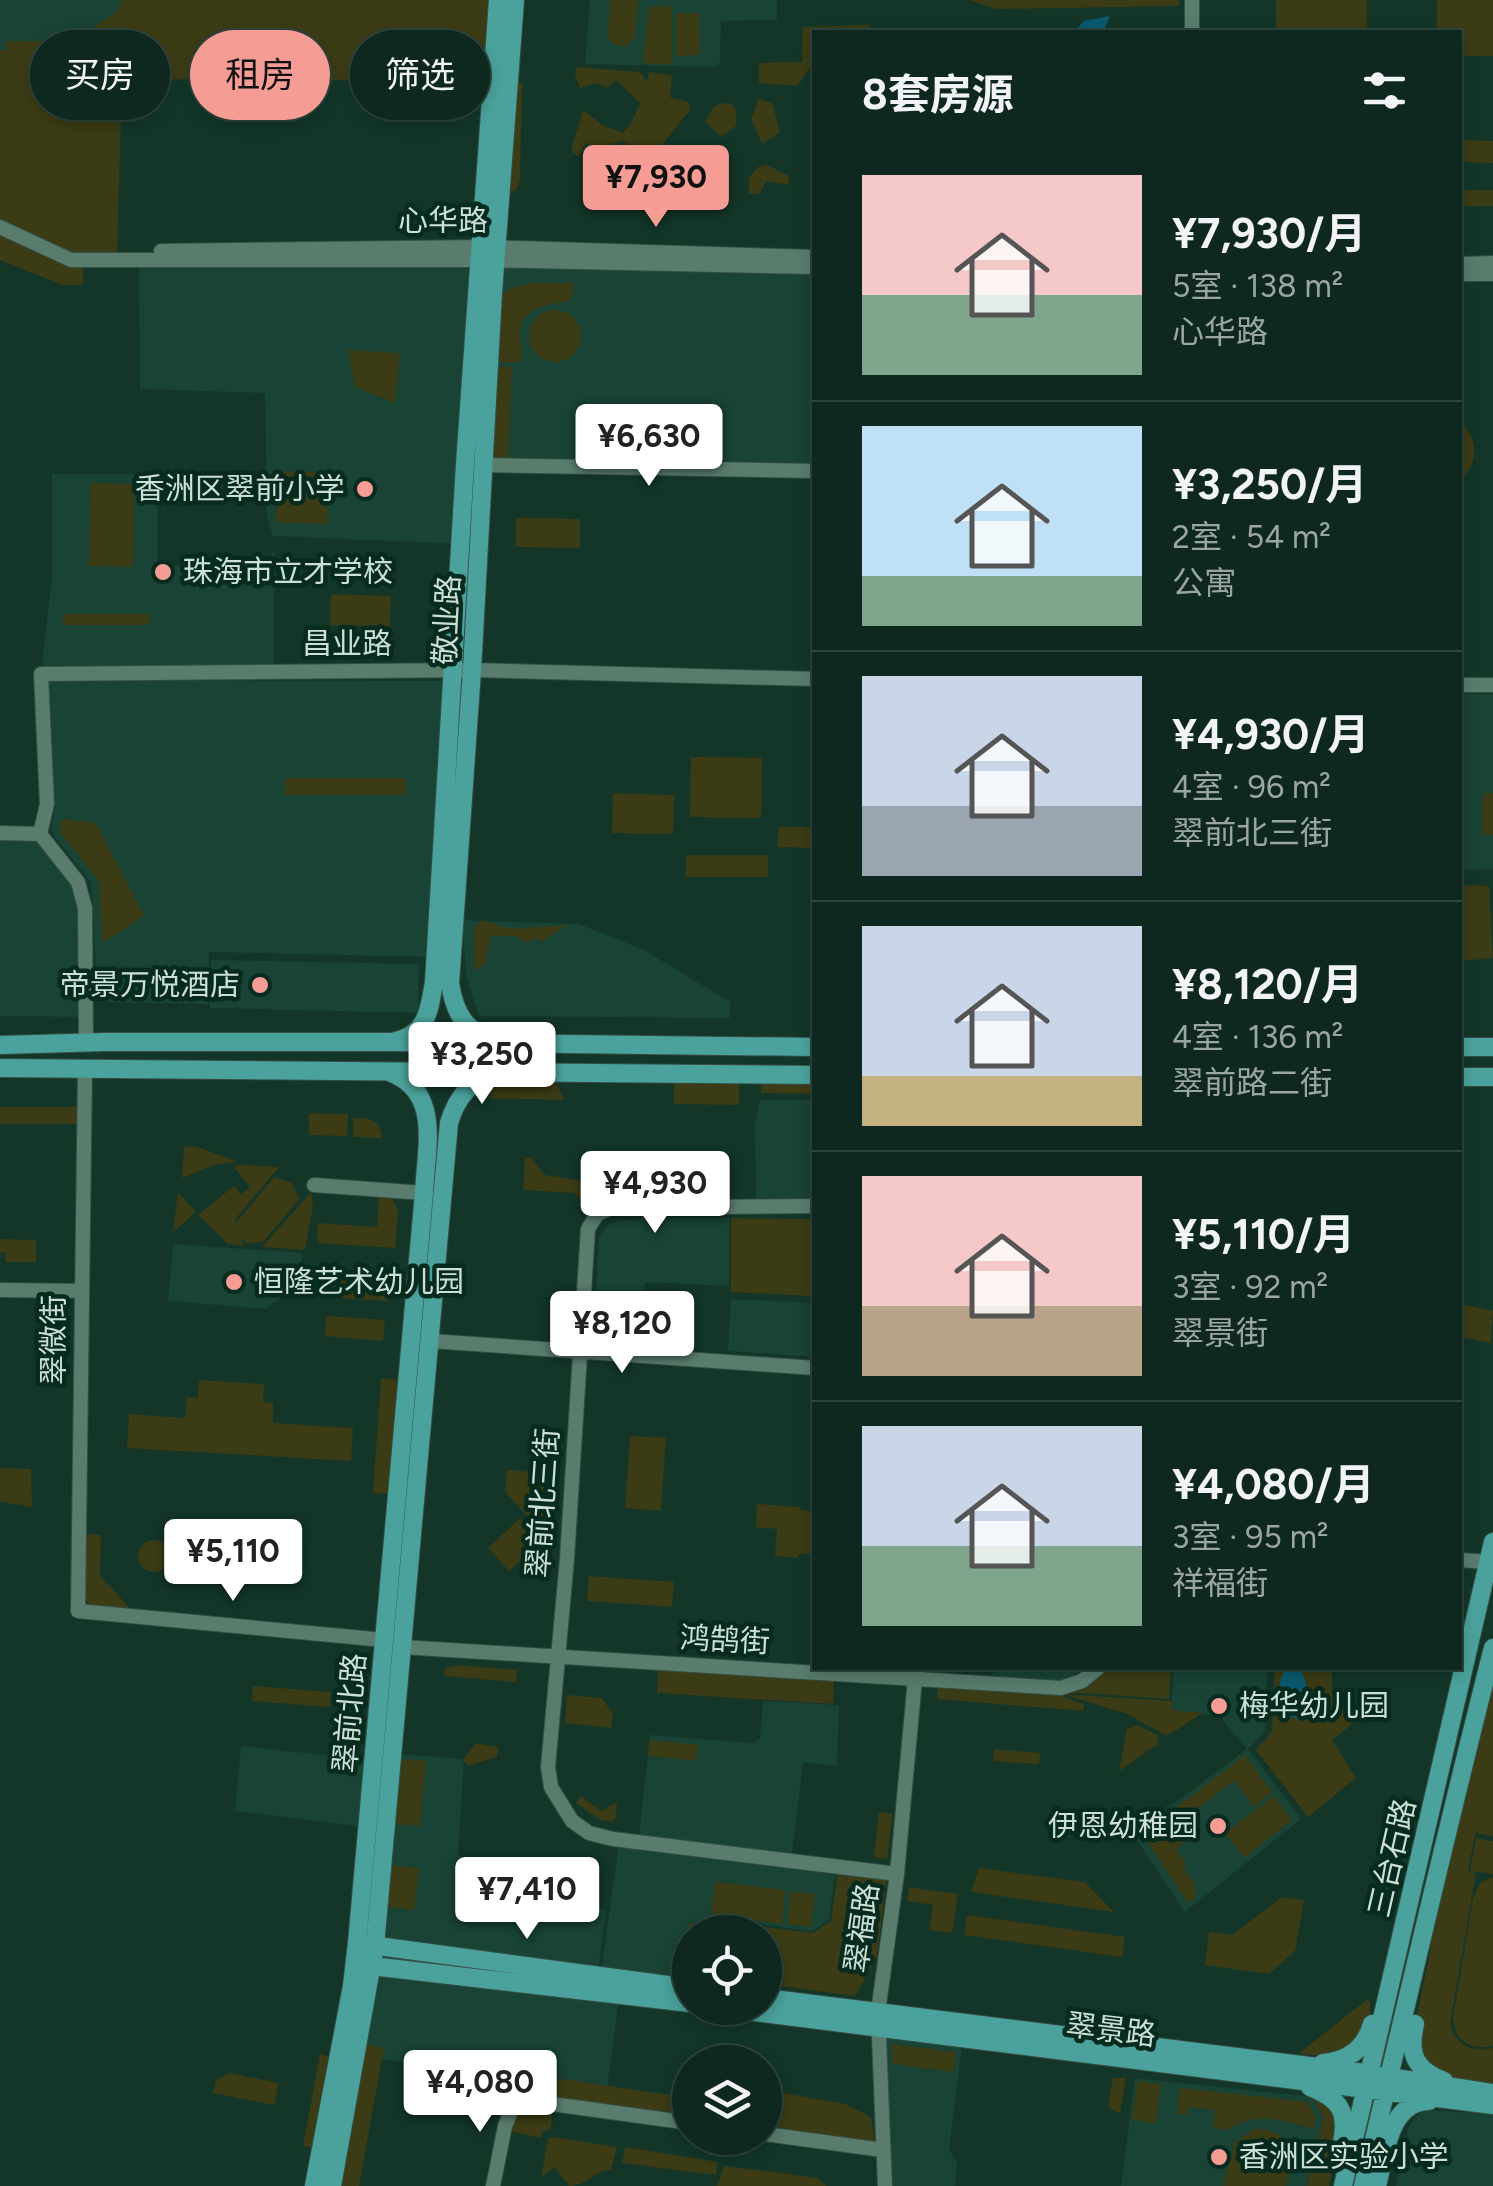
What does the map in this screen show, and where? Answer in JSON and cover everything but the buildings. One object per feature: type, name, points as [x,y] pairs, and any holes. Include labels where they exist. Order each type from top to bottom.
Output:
[{"type":"main road","name":"敬业路","points":[[442,983],[472,670],[483,465],[498,0]]},
{"type":"main road","name":"敬业路","points":[[442,983],[452,671],[488,254],[515,0]]},
{"type":"main road","points":[[392,1042],[406,1040],[420,1029],[442,983]]},
{"type":"main road","points":[[442,983],[462,1021],[478,1035],[501,1044]]},
{"type":"main road","points":[[0,1046],[392,1042],[812,1047]]},
{"type":"main road","points":[[1462,1048],[1493,1048]]},
{"type":"main road","points":[[0,1068],[812,1075]]},
{"type":"main road","name":"翠前北路","points":[[332,2186],[366,1944],[393,1643],[428,1122],[416,1087],[389,1072]]},
{"type":"main road","name":"翠前北路","points":[[393,1643],[432,1341],[448,1123],[457,1102],[472,1083],[500,1073]]},
{"type":"main road","points":[[1462,1077],[1493,1077]]},
{"type":"main road","name":"三台石路","points":[[1343,2186],[1493,1542]]},
{"type":"main road","name":"三台石路","points":[[1363,2186],[1447,1825],[1493,1648]]},
{"type":"main road","points":[[1300,2073],[1339,2062],[1364,2042],[1371,2030],[1394,1929],[1416,1875]]},
{"type":"main road","points":[[1430,1904],[1430,1954],[1411,2042],[1414,2058],[1432,2076],[1493,2093]]},
{"type":"main road","points":[[366,1944],[672,1986]]},
{"type":"main road","points":[[364,1965],[672,2001]]},
{"type":"main road","name":"翠前北路","points":[[314,2186],[364,1965]]},
{"type":"main road","name":"翠景路","points":[[782,2001],[878,2020]]},
{"type":"main road","name":"翠景路","points":[[782,2013],[878,2020],[1388,2085],[1493,2093]]},
{"type":"main road","points":[[1300,2073],[1340,2107],[1345,2125],[1336,2186]]},
{"type":"main road","name":"翠景路","points":[[1388,2085],[1493,2106]]},
{"type":"main road","points":[[1378,2186],[1392,2127],[1403,2111],[1417,2101],[1454,2101]]},
{"type":"street","points":[[1192,0],[1192,30]]},
{"type":"street","name":"心华路","points":[[0,227],[71,260],[488,254],[812,257]]},
{"type":"street","name":"心华路","points":[[643,257],[812,267]]},
{"type":"street","points":[[1462,264],[1493,263]]},
{"type":"street","points":[[1462,274],[1493,274]]},
{"type":"street","points":[[483,465],[812,470]]},
{"type":"street","name":"昌业路","points":[[40,834],[47,804],[41,674],[472,670],[812,679]]},
{"type":"street","points":[[1462,685],[1493,685]]},
{"type":"street","points":[[0,833],[40,834],[78,882],[85,908],[86,1043]]},
{"type":"street","name":"翠微街","points":[[78,1611],[85,1069]]},
{"type":"street","points":[[314,1186],[424,1193]]},
{"type":"street","name":"翠前北三街","points":[[812,1206],[611,1208],[597,1214],[588,1229],[560,1659],[548,1767],[559,1802],[572,1821],[589,1833],[896,1874]]},
{"type":"street","name":"翠前北三街","points":[[581,1352],[587,1333],[596,1234],[602,1220],[662,1214],[812,1215]]},
{"type":"street","points":[[0,1290],[82,1291]]},
{"type":"street","points":[[432,1341],[812,1368]]},
{"type":"street","points":[[1462,1560],[1488,1562]]},
{"type":"street","name":"鸿鹄街","points":[[78,1611],[560,1659],[812,1668]]},
{"type":"street","name":"鸿鹄街","points":[[861,1670],[1062,1688],[1082,1681],[1096,1670]]},
{"type":"street","name":"翠福路","points":[[885,2186],[878,2020],[916,1672]]},
{"type":"street","points":[[493,2186],[504,2126],[516,2099],[672,2121]]},
{"type":"street","points":[[782,2136],[882,2150]]},
{"type":"shaded area","points":[[0,0],[122,0],[118,10],[90,30],[30,30],[30,41],[7,41],[6,50],[0,50]]},
{"type":"shaded area","points":[[122,0],[498,0],[492,81],[490,30],[350,30],[350,80],[330,80],[330,30],[190,30],[190,79],[170,79],[170,30],[90,30],[118,10]]},
{"type":"shaded area","points":[[590,0],[777,0],[777,20],[721,21],[720,62],[714,67],[585,64]]},
{"type":"shaded area","points":[[610,0],[638,0],[635,38],[626,47],[615,45],[608,38]]},
{"type":"shaded area","points":[[969,0],[1179,0],[1179,6],[996,9]]},
{"type":"shaded area","points":[[1276,0],[1367,0],[1367,30],[1276,30]]},
{"type":"shaded area","points":[[1437,0],[1493,0],[1493,56],[1462,56],[1462,30],[1437,30]]},
{"type":"shaded area","points":[[672,6],[672,65],[643,63],[649,7]]},
{"type":"shaded area","points":[[676,13],[699,13],[700,55],[676,56]]},
{"type":"shaded area","points":[[869,25],[870,30],[812,30],[812,65],[797,86],[759,83],[759,63],[802,62],[803,27]]},
{"type":"shaded area","points":[[6,41],[30,41],[30,120],[121,120],[117,254],[71,259],[0,226],[0,50],[6,50]]},
{"type":"shaded area","points":[[576,67],[640,72],[647,82],[649,72],[672,75],[670,97],[688,102],[690,110],[662,145],[675,162],[686,162],[692,153],[715,177],[712,185],[687,184],[667,175],[646,174],[649,192],[638,202],[598,197],[602,187],[618,191],[631,188],[637,168],[644,170],[646,152],[622,141],[600,149],[586,143],[578,157],[571,150],[583,110],[604,126],[622,133],[630,126],[640,103],[616,80],[607,88],[597,83],[580,88]]},
{"type":"shaded area","points":[[515,80],[522,83],[520,180],[516,191],[505,192]]},
{"type":"shaded area","points":[[759,99],[772,103],[780,132],[762,144],[751,119]]},
{"type":"shaded area","points":[[721,103],[732,104],[736,110],[736,126],[721,137],[705,122]]},
{"type":"shaded area","points":[[1462,140],[1493,141],[1493,163],[1462,162]]},
{"type":"shaded area","points":[[767,165],[789,176],[788,185],[766,181],[760,193],[749,194],[749,178],[758,167]]},
{"type":"shaded area","points":[[1462,190],[1493,190],[1493,206],[1462,206]]},
{"type":"shaded area","points":[[0,232],[83,265],[83,285],[63,285],[0,260]]},
{"type":"shaded area","points":[[479,260],[460,544],[272,536],[267,514],[265,393],[140,389],[139,261]]},
{"type":"shaded area","points":[[496,261],[812,267],[812,470],[483,465]]},
{"type":"shaded area","points":[[530,283],[574,283],[572,297],[535,309],[524,320],[519,363],[495,362],[502,295]]},
{"type":"shaded area","points":[[555,310],[573,318],[581,336],[573,354],[555,362],[537,354],[529,336],[537,318]]},
{"type":"shaded area","points":[[348,350],[400,353],[395,403],[355,387]]},
{"type":"shaded area","points":[[492,367],[512,367],[508,462],[487,460]]},
{"type":"shaded area","points":[[1462,423],[1474,451],[1462,479]]},
{"type":"shaded area","points":[[277,471],[328,472],[327,524],[276,522]]},
{"type":"shaded area","name":"珠海市立才学校","points":[[52,474],[157,474],[158,566],[268,569],[274,548],[274,672],[41,674],[52,576]]},
{"type":"shaded area","points":[[90,483],[134,484],[133,567],[89,566]]},
{"type":"shaded area","points":[[516,518],[580,519],[580,548],[516,547]]},
{"type":"shaded area","points":[[331,594],[391,596],[390,626],[330,625]]},
{"type":"shaded area","points":[[63,614],[149,614],[149,625],[63,625]]},
{"type":"shaded area","points":[[47,680],[443,681],[431,957],[209,952],[208,1004],[98,1002],[91,883],[51,832],[55,808]]},
{"type":"shaded area","points":[[1462,694],[1493,694],[1493,870],[1462,869]]},
{"type":"shaded area","points":[[691,757],[762,758],[761,818],[690,817]]},
{"type":"shaded area","points":[[285,778],[406,778],[406,795],[285,795]]},
{"type":"shaded area","points":[[613,793],[674,795],[673,834],[612,833]]},
{"type":"shaded area","points":[[1483,793],[1493,793],[1493,835],[1482,835]]},
{"type":"shaded area","points":[[62,819],[96,823],[144,916],[102,943],[99,881],[60,832]]},
{"type":"shaded area","points":[[778,827],[812,827],[812,848],[778,847]]},
{"type":"shaded area","points":[[0,838],[39,838],[76,884],[82,910],[83,1017],[0,1016]]},
{"type":"shaded area","points":[[686,855],[768,855],[768,877],[686,877]]},
{"type":"shaded area","points":[[1462,885],[1489,886],[1493,958],[1462,961]]},
{"type":"shaded area","points":[[462,920],[579,924],[644,950],[730,1002],[730,1018],[479,1016],[466,974]]},
{"type":"shaded area","points":[[480,920],[512,929],[568,925],[542,941],[528,943],[515,936],[491,936],[485,964],[475,971],[474,932]]},
{"type":"shaded area","points":[[211,960],[419,964],[418,1013],[210,1008]]},
{"type":"shaded area","points":[[761,1078],[812,1078],[812,1094],[761,1093]]},
{"type":"shaded area","points":[[490,1079],[556,1081],[564,1100],[490,1098]]},
{"type":"shaded area","points":[[674,1079],[739,1080],[739,1105],[674,1104]]},
{"type":"shaded area","points":[[760,1100],[812,1100],[812,1201],[756,1200],[755,1122]]},
{"type":"shaded area","points":[[0,1107],[79,1107],[79,1124],[0,1124]]},
{"type":"shaded area","points":[[309,1113],[348,1114],[347,1136],[309,1135]]},
{"type":"shaded area","points":[[353,1118],[374,1121],[382,1138],[353,1137]]},
{"type":"shaded area","points":[[194,1146],[237,1161],[182,1178],[184,1147]]},
{"type":"shaded area","points":[[587,1154],[648,1155],[648,1167],[599,1166],[598,1199],[587,1207],[574,1193],[523,1190],[525,1157],[532,1158],[545,1175],[583,1181]]},
{"type":"shaded area","points":[[234,1167],[279,1167],[234,1225],[274,1177],[292,1183],[299,1199],[263,1242],[247,1243],[239,1238],[244,1246],[228,1244],[198,1215],[234,1186],[241,1194],[250,1187]]},
{"type":"shaded area","points":[[178,1192],[196,1212],[173,1232]]},
{"type":"shaded area","points":[[311,1192],[313,1206],[305,1250],[262,1247]]},
{"type":"shaded area","points":[[379,1194],[391,1195],[398,1211],[395,1248],[317,1243],[318,1223],[377,1227]]},
{"type":"shaded area","points":[[729,1218],[729,1286],[645,1282],[641,1344],[593,1341],[599,1237],[608,1225],[619,1220]]},
{"type":"shaded area","points":[[731,1218],[811,1219],[810,1296],[731,1292]]},
{"type":"shaded area","points":[[0,1239],[36,1240],[36,1262],[6,1262],[6,1253],[0,1252]]},
{"type":"shaded area","name":"恒隆艺术幼儿园","points":[[173,1244],[303,1253],[301,1275],[295,1288],[265,1309],[168,1301]]},
{"type":"shaded area","points":[[330,1277],[388,1281],[387,1301],[328,1297]]},
{"type":"shaded area","points":[[731,1299],[812,1303],[812,1357],[728,1351]]},
{"type":"shaded area","points":[[1462,1304],[1493,1311],[1491,1343],[1462,1337]]},
{"type":"shaded area","points":[[597,1307],[639,1310],[637,1342],[596,1339]]},
{"type":"shaded area","points":[[326,1316],[385,1320],[383,1341],[325,1336]]},
{"type":"shaded area","points":[[381,1378],[401,1380],[390,1494],[373,1493]]},
{"type":"shaded area","points":[[199,1380],[264,1384],[263,1402],[273,1403],[273,1423],[353,1428],[351,1461],[127,1448],[129,1414],[185,1418],[187,1397],[198,1398]]},
{"type":"shaded area","points":[[630,1436],[666,1438],[661,1511],[625,1508]]},
{"type":"shaded area","points":[[0,1468],[31,1469],[32,1507],[0,1502]]},
{"type":"shaded area","points":[[507,1470],[552,1474],[549,1540],[505,1492]]},
{"type":"shaded area","points":[[757,1504],[812,1511],[812,1572],[811,1554],[799,1553],[798,1558],[775,1556],[777,1529],[756,1527]]},
{"type":"shaded area","points":[[520,1518],[547,1548],[545,1575],[527,1555],[509,1571],[488,1548]]},
{"type":"shaded area","points":[[180,1530],[194,1546],[192,1580],[171,1572],[176,1554],[167,1537]]},
{"type":"shaded area","points":[[85,1534],[101,1535],[100,1575],[133,1612],[93,1608],[84,1598]]},
{"type":"shaded area","points":[[154,1540],[166,1544],[170,1556],[166,1568],[154,1572],[142,1568],[138,1556],[142,1544]]},
{"type":"shaded area","points":[[589,1576],[674,1582],[672,1607],[587,1601]]},
{"type":"shaded area","points":[[1493,1649],[1493,1836],[1475,1833],[1468,1872],[1476,1873],[1450,2024],[1465,2046],[1493,2048],[1493,2092],[1440,2080],[1411,2042],[1430,1954],[1431,1904]]},
{"type":"shaded area","points":[[458,1665],[517,1670],[516,1682],[444,1676],[445,1668]]},
{"type":"shaded area","points":[[658,1667],[834,1678],[833,1704],[657,1693]]},
{"type":"shaded area","points":[[993,1670],[1084,1670],[1059,1683],[992,1678]]},
{"type":"shaded area","points":[[1099,1670],[1171,1670],[1169,1699],[1064,1692]]},
{"type":"shaded area","name":"伊恩幼稚园","points":[[1174,1670],[1267,1670],[1265,1731],[1248,1749],[1301,1819],[1185,1912],[1133,1834],[1247,1749],[1219,1716],[1171,1710]]},
{"type":"shaded area","points":[[1275,1670],[1332,1670],[1332,1693],[1355,1722],[1332,1740],[1356,1778],[1308,1817],[1256,1750],[1272,1732]]},
{"type":"shaded area","points":[[253,1686],[331,1692],[330,1707],[252,1701]]},
{"type":"shaded area","points":[[938,1686],[1062,1696],[1084,1704],[1083,1711],[937,1699]]},
{"type":"shaded area","points":[[1062,1694],[1172,1701],[1172,1710],[1203,1713],[1167,1736],[1127,1714]]},
{"type":"shaded area","points":[[567,1695],[602,1698],[613,1714],[611,1728],[565,1723]]},
{"type":"shaded area","points":[[763,1701],[839,1705],[837,1766],[803,1762],[791,1862],[691,1852],[691,1856],[835,1874],[829,1920],[812,1931],[782,1927],[782,1915],[672,1915],[672,1981],[601,1972],[619,1843],[638,1845],[650,1735],[754,1743],[760,1738]]},
{"type":"shaded area","points":[[1137,1725],[1157,1735],[1158,1744],[1119,1771],[1127,1729]]},
{"type":"shaded area","points":[[649,1740],[698,1745],[696,1761],[648,1756]]},
{"type":"shaded area","points":[[475,1743],[498,1747],[497,1757],[468,1766],[463,1760]]},
{"type":"shaded area","points":[[241,1746],[372,1760],[366,1827],[235,1811]]},
{"type":"shaded area","points":[[994,1749],[1040,1753],[1039,1764],[993,1761]]},
{"type":"shaded area","points":[[399,1754],[464,1759],[458,1853],[485,1890],[606,1910],[598,1971],[380,1941]]},
{"type":"shaded area","points":[[1245,1755],[1272,1792],[1254,1807],[1234,1781],[1175,1825],[1187,1841],[1176,1850],[1194,1883],[1196,1897],[1188,1903],[1144,1837],[1149,1828]]},
{"type":"shaded area","points":[[402,1759],[426,1761],[420,1826],[396,1824]]},
{"type":"shaded area","points":[[581,1796],[601,1811],[617,1802],[616,1817],[612,1822],[600,1820],[576,1803]]},
{"type":"shaded area","points":[[1274,1796],[1292,1820],[1244,1858],[1225,1833]]},
{"type":"shaded area","points":[[879,1812],[893,1814],[887,1859],[874,1857]]},
{"type":"shaded area","points":[[1476,1838],[1493,1841],[1493,1874],[1470,1871]]},
{"type":"shaded area","points":[[392,1865],[419,1868],[414,1910],[387,1907]]},
{"type":"shaded area","points":[[979,1868],[1085,1882],[1114,1912],[971,1892]]},
{"type":"shaded area","points":[[838,1870],[887,1875],[877,1957],[855,1996],[782,1986],[782,1929],[813,1933],[831,1921]]},
{"type":"shaded area","points":[[1493,1877],[1493,2046],[1478,2047],[1460,2038],[1453,2018],[1473,1898],[1480,1883]]},
{"type":"shaded area","points":[[715,1882],[786,1890],[782,1924],[782,1915],[711,1915]]},
{"type":"shaded area","points":[[909,1887],[958,1894],[952,1933],[929,1930],[933,1905],[907,1901]]},
{"type":"shaded area","points":[[791,1892],[815,1894],[811,1927],[787,1924]]},
{"type":"shaded area","points":[[1282,1897],[1304,1900],[1295,1951],[1269,1974],[1205,1965],[1209,1932],[1232,1935]]},
{"type":"shaded area","points":[[967,1915],[1125,1937],[1122,1957],[964,1935]]},
{"type":"shaded area","points":[[375,1969],[619,1998],[606,2096],[359,2055]]},
{"type":"shaded area","points":[[1369,1998],[1367,2026],[1349,2046],[1334,2057],[1298,2054]]},
{"type":"shaded area","points":[[885,2038],[962,2047],[949,2150],[957,2162],[955,2186],[893,2186]]},
{"type":"shaded area","points":[[365,2044],[384,2048],[359,2186],[340,2186]]},
{"type":"shaded area","points":[[891,2044],[956,2052],[954,2072],[893,2064]]},
{"type":"shaded area","points":[[320,2054],[333,2057],[316,2148],[303,2146]]},
{"type":"shaded area","points":[[515,2072],[672,2095],[672,2115],[513,2094],[510,2085]]},
{"type":"shaded area","points":[[229,2073],[279,2083],[274,2105],[213,2093],[216,2080]]},
{"type":"shaded area","points":[[1113,2078],[1126,2078],[1120,2113],[1108,2107]]},
{"type":"shaded area","name":"香洲区实验小学","points":[[1135,2078],[1312,2097],[1323,2117],[1307,2186],[1121,2186]]},
{"type":"shaded area","points":[[1138,2081],[1161,2084],[1156,2123],[1132,2120]]},
{"type":"shaded area","points":[[1180,2088],[1308,2102],[1316,2118],[1313,2129],[1269,2119],[1248,2121],[1227,2130],[1213,2128],[1215,2110],[1188,2107],[1186,2115],[1177,2114]]},
{"type":"shaded area","points":[[782,2093],[845,2104],[871,2117],[875,2142],[782,2129]]},
{"type":"shaded area","points":[[1312,2097],[1334,2107],[1341,2127],[1329,2186],[1307,2186],[1323,2117]]},
{"type":"shaded area","points":[[519,2106],[553,2111],[550,2130],[543,2131],[541,2138],[508,2131]]},
{"type":"shaded area","points":[[1423,2110],[1493,2114],[1493,2186],[1396,2186],[1409,2125]]},
{"type":"shaded area","points":[[1254,2129],[1276,2133],[1286,2146],[1286,2186],[1223,2186],[1235,2142]]},
{"type":"shaded area","points":[[548,2138],[617,2147],[611,2170],[569,2186],[555,2167],[541,2178]]},
{"type":"shaded area","points":[[625,2147],[718,2162],[716,2175],[622,2163]]},
{"type":"shaded area","points":[[724,2166],[818,2178],[826,2186],[717,2186]]},
{"type":"water","points":[[1110,16],[1104,30],[1076,30],[1084,21]]},
{"type":"water","points":[[1301,1670],[1307,1688],[1305,1708],[1298,1719],[1285,1715],[1280,1684],[1283,1673]]},
{"type":"place","name":"香洲区翠前小学","points":[[365,489]]},
{"type":"place","name":"珠海市立才学校","points":[[163,572]]},
{"type":"place","name":"帝景万悦酒店","points":[[260,985]]},
{"type":"place","name":"恒隆艺术幼儿园","points":[[234,1282]]},
{"type":"place","name":"梅华幼儿园","points":[[1219,1706]]},
{"type":"place","name":"伊恩幼稚园","points":[[1218,1826]]},
{"type":"place","name":"香洲区实验小学","points":[[1219,2157]]}]
